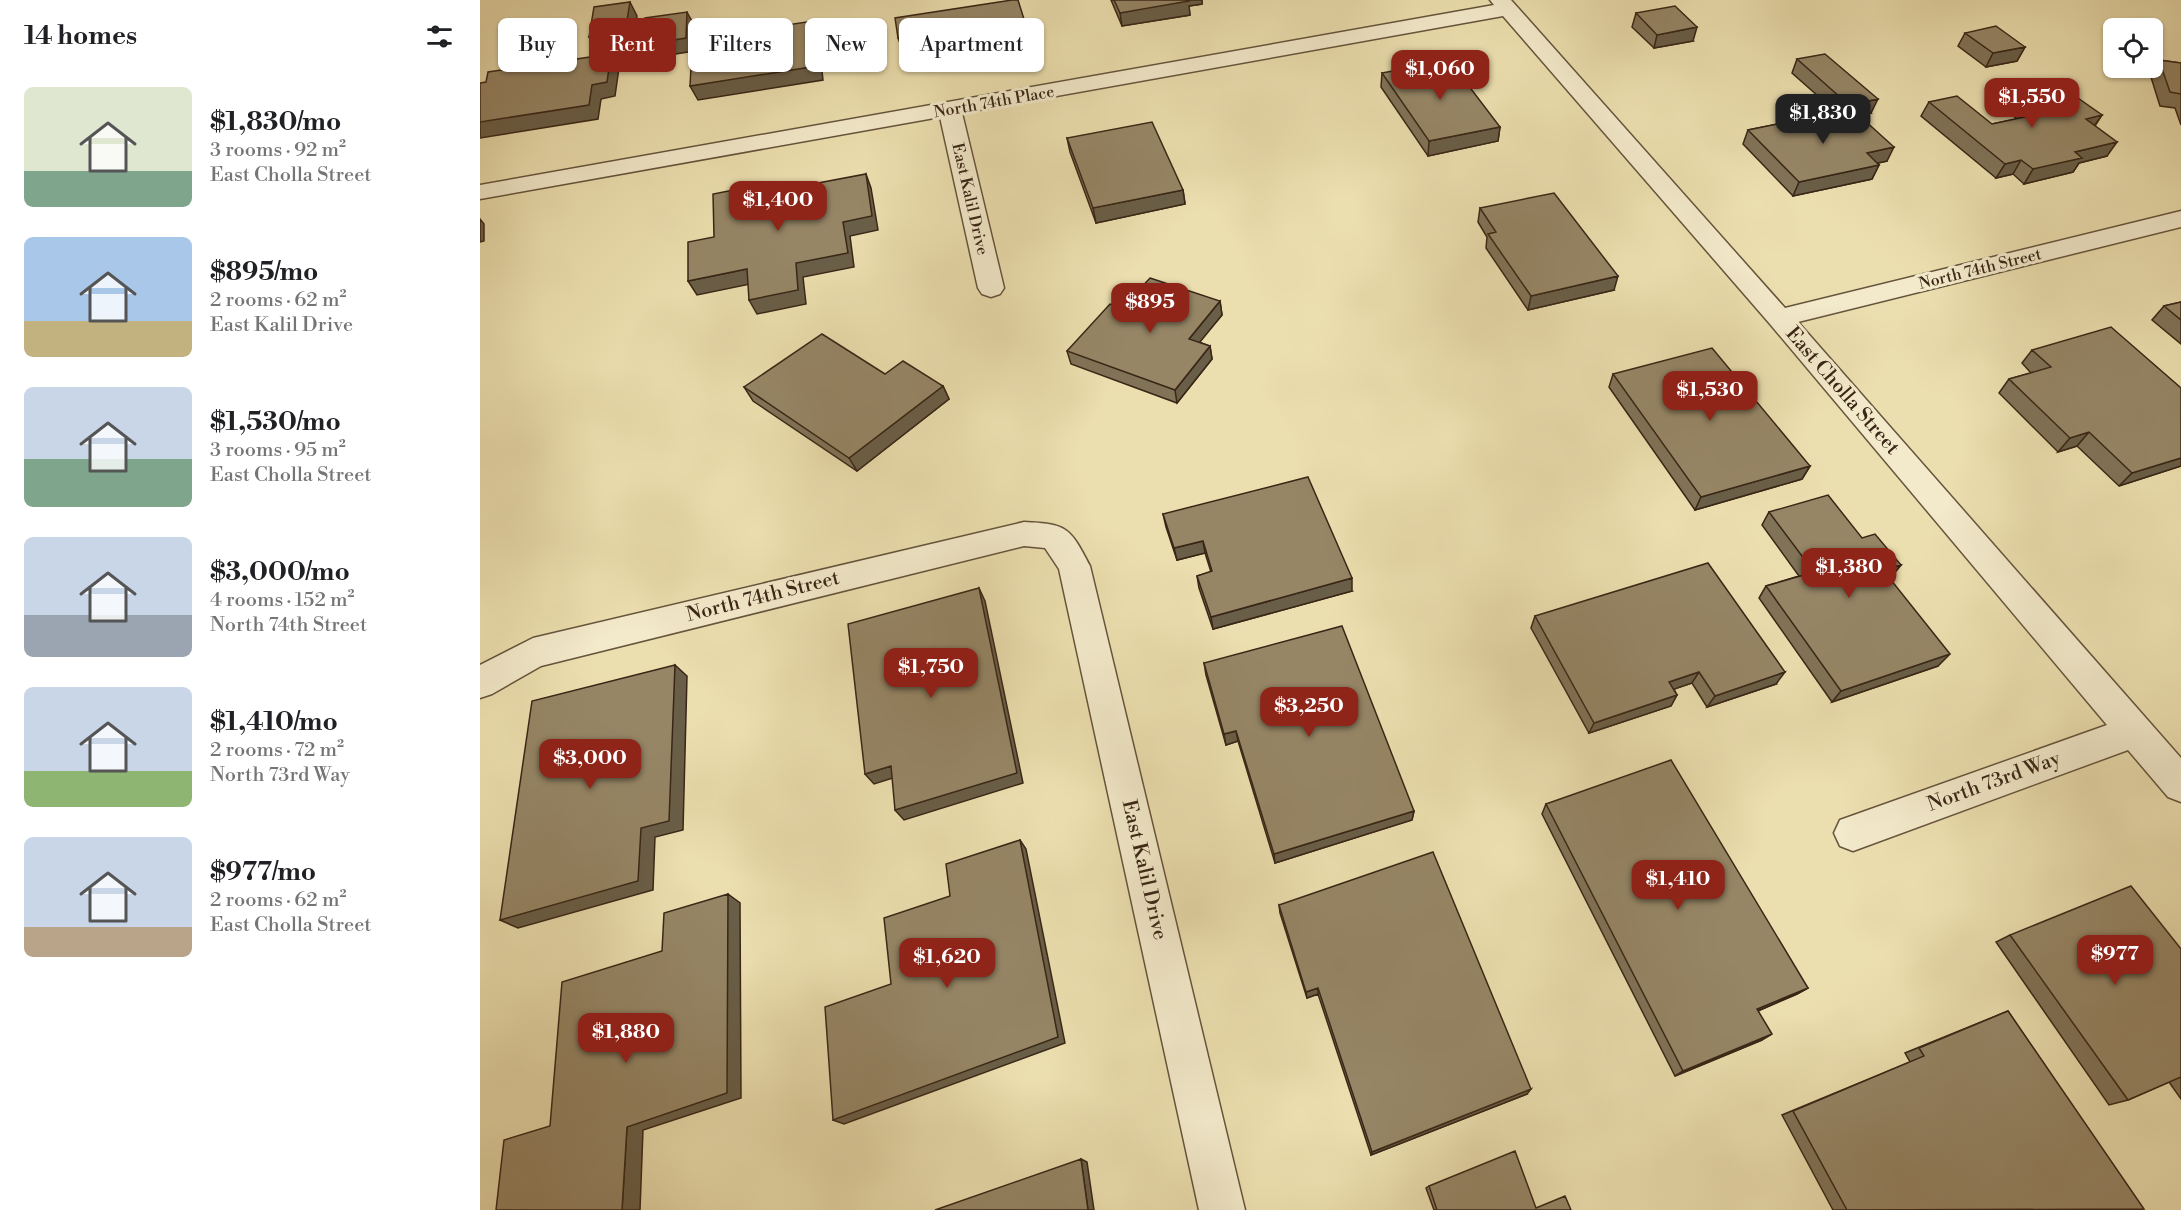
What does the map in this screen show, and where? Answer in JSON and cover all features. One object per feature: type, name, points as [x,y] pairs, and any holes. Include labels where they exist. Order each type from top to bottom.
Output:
[{"type":"street","name":"North 74th Place","points":[[480,192],[950,110],[1504,4]]},
{"type":"street","name":"East Cholla Street","points":[[1504,4],[1779,318],[2181,785]]},
{"type":"street","name":"East Kalil Drive","points":[[950,110],[991,288]]},
{"type":"street","name":"North 74th Street","points":[[1779,318],[2181,219]]},
{"type":"street","name":"North 74th Street","points":[[480,683],[532,653],[1024,534],[1054,536]]},
{"type":"street","name":"East Kalil Drive","points":[[1054,536],[1074,566],[1222,1210]]},
{"type":"street","name":"North 73rd Way","points":[[1853,833],[2134,732]]},
{"type":"building","points":[[1018,0],[1024,18],[899,18],[898,38],[895,18]]},
{"type":"building","points":[[1114,0],[1188,0],[1189,1],[1120,13]]},
{"type":"building","points":[[630,2],[627,18],[592,18],[594,7]]},
{"type":"building","points":[[1675,6],[1697,27],[1657,35],[1636,13]]},
{"type":"building","points":[[687,12],[686,38],[676,40],[676,18],[645,18]]},
{"type":"building","points":[[805,22],[805,68],[793,70],[793,24]]},
{"type":"building","points":[[1996,26],[2025,47],[1993,53],[1965,33]]},
{"type":"building","points":[[1825,54],[1878,99],[1849,105],[1797,59]]},
{"type":"building","points":[[589,57],[589,72],[608,72],[607,82],[592,85],[589,105],[480,122],[480,83],[486,82],[488,72],[577,72],[577,59]]},
{"type":"building","points":[[1449,60],[1500,127],[1429,141],[1382,73]]},
{"type":"building","points":[[2163,61],[2181,63],[2181,94],[2170,92],[2163,72]]},
{"type":"building","points":[[691,72],[779,72],[690,86]]},
{"type":"building","points":[[2022,84],[2047,102],[2075,96],[2102,115],[2086,119],[2117,142],[2075,152],[2082,158],[2033,169],[2021,160],[2005,164],[1929,102],[1957,96],[1992,124],[2038,114],[2003,88]]},
{"type":"building","points":[[1852,109],[1894,147],[1867,153],[1879,165],[1799,182],[1748,130]]},
{"type":"building","points":[[1152,122],[1183,190],[1093,208],[1067,138]]},
{"type":"building","points":[[866,174],[872,216],[843,222],[848,253],[796,263],[798,290],[749,300],[747,269],[688,281],[688,242],[714,237],[713,194],[749,187],[749,196]]},
{"type":"building","points":[[1554,193],[1618,276],[1531,296],[1488,234],[1496,232],[1480,208]]},
{"type":"building","points":[[1150,278],[1220,301],[1189,339],[1210,346],[1175,390],[1067,351],[1110,304],[1122,308]]},
{"type":"building","points":[[2181,302],[2181,320],[2164,306]]},
{"type":"building","points":[[2111,327],[2181,388],[2181,458],[2132,473],[2089,432],[2070,438],[2009,379],[2051,367],[2032,350]]},
{"type":"building","points":[[822,334],[885,374],[903,361],[943,386],[849,458],[744,387]]},
{"type":"building","points":[[1712,348],[1810,466],[1701,497],[1613,374]]},
{"type":"building","points":[[1308,477],[1352,578],[1211,617],[1197,576],[1212,571],[1203,541],[1174,548],[1163,514]]},
{"type":"building","points":[[1828,495],[1862,538],[1875,534],[1901,565],[1883,570],[1950,654],[1841,691],[1766,586],[1814,572],[1769,512]]},
{"type":"building","points":[[1708,563],[1785,672],[1715,696],[1699,672],[1669,682],[1677,695],[1594,723],[1535,616]]},
{"type":"building","points":[[979,588],[1017,773],[895,810],[891,766],[865,774],[848,624]]},
{"type":"building","points":[[1342,626],[1414,811],[1274,854],[1236,731],[1224,734],[1204,663]]},
{"type":"building","points":[[675,665],[669,821],[641,828],[638,881],[500,920],[532,701]]},
{"type":"building","points":[[1671,760],[1808,988],[1757,1009],[1772,1034],[1683,1071],[1546,804]]},
{"type":"building","points":[[1020,840],[1058,1037],[833,1120],[825,1007],[891,984],[884,918],[950,896],[946,864]]},
{"type":"building","points":[[1433,852],[1531,1089],[1372,1152],[1318,988],[1306,992],[1279,905]]},
{"type":"building","points":[[2131,886],[2181,949],[2181,1077],[2128,1100],[2010,935]]},
{"type":"building","points":[[728,894],[727,1093],[627,1127],[622,1210],[496,1210],[504,1140],[550,1126],[562,982],[662,951],[664,913]]},
{"type":"building","points":[[2008,1011],[2144,1209],[1847,1210],[1793,1111],[1924,1056],[1919,1048]]},
{"type":"building","points":[[1515,1151],[1536,1208],[1565,1196],[1571,1210],[1437,1210],[1429,1186]]},
{"type":"building","points":[[1081,1159],[1088,1210],[935,1210]]}]
